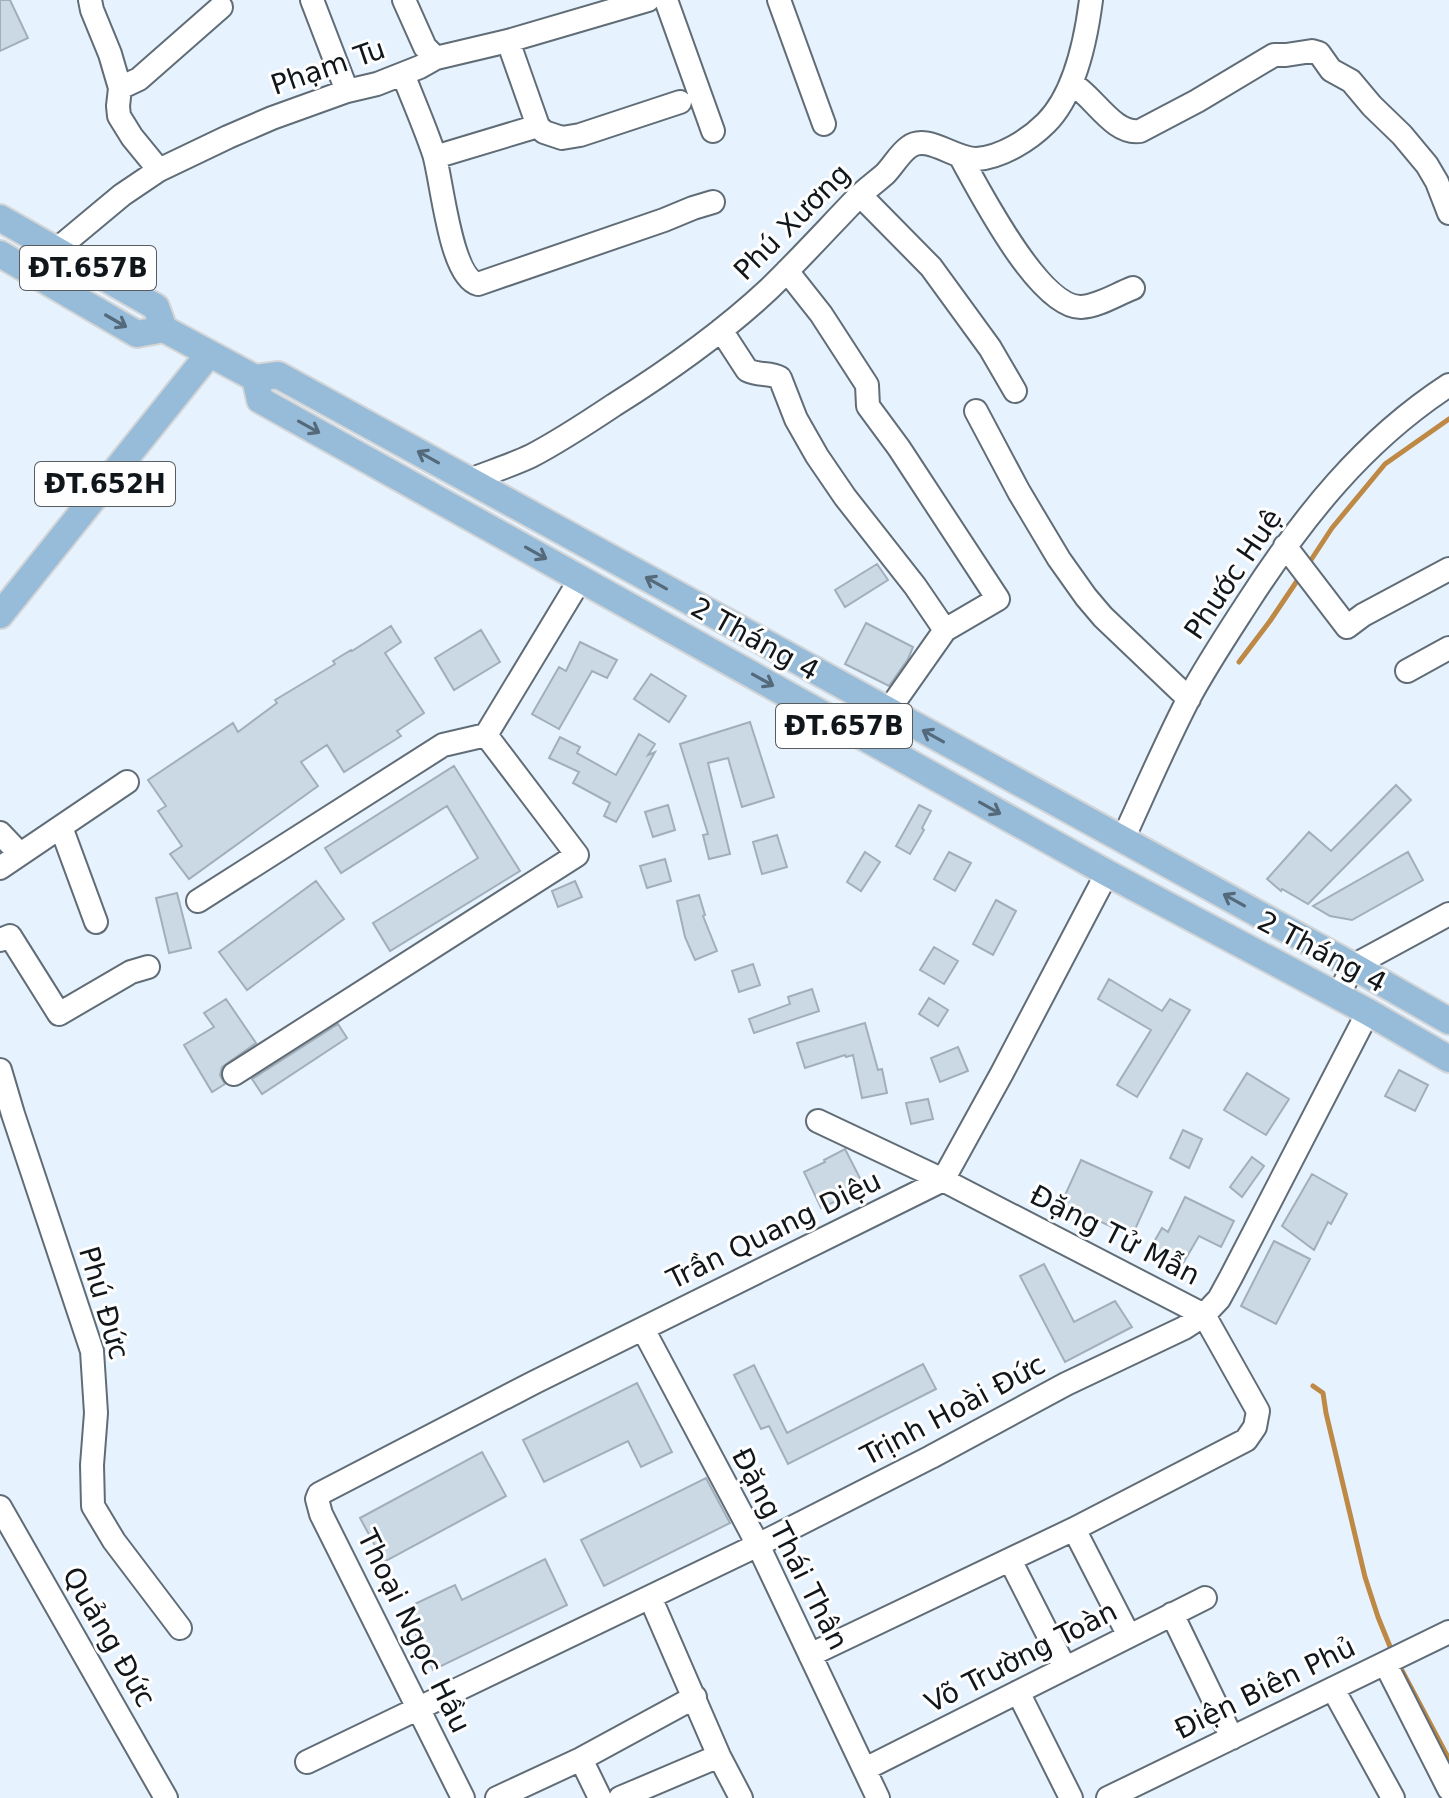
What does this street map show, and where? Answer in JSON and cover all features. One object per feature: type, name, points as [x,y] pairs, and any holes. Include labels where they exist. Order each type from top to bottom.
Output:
[{"type":"main road","name":"2 Tháng 4","points":[[0,218],[156,307],[164,329]]},
{"type":"main road","name":"2 Tháng 4","points":[[0,254],[137,334],[164,329],[255,378],[278,375],[1449,1021]]},
{"type":"main road","name":"ĐT.652H","points":[[0,615],[209,354]]},
{"type":"main road","name":"2 Tháng 4","points":[[255,378],[260,400],[1107,873],[1368,1012],[1449,1059]]},
{"type":"street","points":[[90,0],[120,88],[119,116],[159,170]]},
{"type":"street","points":[[312,0],[347,91]]},
{"type":"street","points":[[404,0],[425,47],[436,58]]},
{"type":"street","name":"Phạm Tu","points":[[56,250],[122,195],[159,170],[272,118],[347,91],[377,84],[436,58],[508,41],[648,0]]},
{"type":"street","points":[[666,0],[713,131]]},
{"type":"street","points":[[779,0],[824,124]]},
{"type":"street","name":"Phú Xương","points":[[470,480],[530,456],[577,429],[641,388],[721,330],[787,271],[860,195],[886,173],[907,147],[917,142],[928,143],[960,156],[977,159],[1020,143],[1036,133],[1063,101],[1071,83],[1084,41],[1091,0]]},
{"type":"street","points":[[120,88],[139,79],[221,7]]},
{"type":"street","points":[[508,41],[538,126],[544,132],[562,138],[580,135],[680,102]]},
{"type":"street","points":[[1071,83],[1081,88],[1120,128],[1140,131],[1273,55],[1319,53],[1331,70],[1351,81],[1418,153],[1437,182],[1449,213]]},
{"type":"street","points":[[403,74],[435,157],[457,255],[471,282],[478,284],[713,202]]},
{"type":"street","points":[[435,157],[538,126]]},
{"type":"street","points":[[960,156],[1021,257],[1053,295],[1066,305],[1082,307],[1133,288]]},
{"type":"street","points":[[860,195],[931,267],[990,348],[1015,391]]},
{"type":"street","points":[[787,271],[821,314],[867,385],[868,406],[998,599],[945,630],[888,711]]},
{"type":"street","points":[[721,330],[747,370],[753,374],[780,378],[796,419],[817,456],[945,630]]},
{"type":"street","name":"Phước Huệ","points":[[1123,839],[1189,699],[1285,546],[1347,469],[1395,424],[1449,385]]},
{"type":"street","points":[[976,411],[1031,513],[1086,597],[1189,699]]},
{"type":"street","points":[[1285,546],[1347,627],[1363,615],[1449,569]]},
{"type":"street","points":[[198,901],[443,745],[486,735],[581,578]]},
{"type":"street","points":[[1407,671],[1449,648]]},
{"type":"street","points":[[234,1074],[577,855],[486,735]]},
{"type":"street","points":[[0,868],[127,782]]},
{"type":"street","points":[[61,827],[96,922]]},
{"type":"street","points":[[0,833],[20,854]]},
{"type":"street","points":[[943,1180],[1107,873]]},
{"type":"street","points":[[1338,996],[1353,966],[1449,914]]},
{"type":"street","points":[[0,940],[10,936],[59,1014],[131,972],[148,967]]},
{"type":"street","name":"Trịnh Hoài Đức","points":[[307,1762],[758,1545],[1204,1315],[1219,1299],[1231,1277],[1368,1012]]},
{"type":"street","name":"Phú Đức","points":[[0,1070],[92,1351],[96,1413],[93,1506],[114,1541],[180,1628]]},
{"type":"street","name":"Đặng Tử Mẫn","points":[[818,1121],[943,1180],[1204,1315],[1258,1411],[1255,1427],[1246,1440],[1074,1529]]},
{"type":"street","name":"Trần Quang Diệu","points":[[322,1491],[943,1180]]},
{"type":"street","name":"Đặng Thái Thân","points":[[643,1329],[758,1545],[878,1798]]},
{"type":"street","name":"Thoại Ngọc Hầu","points":[[322,1491],[317,1499],[321,1514],[463,1798]]},
{"type":"street","name":"Quảng Đức","points":[[0,1507],[166,1798]]},
{"type":"street","points":[[810,1655],[1074,1529],[1129,1636]]},
{"type":"street","points":[[1010,1560],[1065,1668]]},
{"type":"street","points":[[650,1597],[719,1756],[741,1798]]},
{"type":"street","name":"Võ Trường Toàn","points":[[865,1769],[1205,1598]]},
{"type":"street","points":[[1172,1614],[1232,1738]]},
{"type":"street","name":"Điện Biên Phủ","points":[[1108,1798],[1449,1632]]},
{"type":"street","points":[[1395,1658],[1449,1789]]},
{"type":"street","points":[[1333,1689],[1393,1798]]},
{"type":"street","points":[[1018,1692],[1071,1798]]},
{"type":"street","points":[[497,1798],[581,1759],[695,1697]]},
{"type":"street","points":[[620,1798],[719,1756]]},
{"type":"street","points":[[581,1759],[600,1798]]},
{"type":"building","points":[[0,0],[10,0],[28,38],[0,51]]},
{"type":"building","points":[[877,564],[888,580],[845,607],[835,590]]},
{"type":"building","points":[[866,623],[913,647],[889,686],[845,664]]},
{"type":"building","points":[[391,626],[401,642],[385,653],[424,713],[397,731],[401,736],[344,772],[327,745],[301,762],[318,786],[189,879],[170,854],[182,846],[158,811],[166,806],[148,780],[233,723],[238,732],[277,703],[275,700]]},
{"type":"building","points":[[481,630],[500,662],[454,690],[435,658]]},
{"type":"building","points":[[580,642],[617,660],[607,678],[592,671],[559,729],[532,714],[559,667],[566,671]]},
{"type":"building","points":[[651,674],[686,696],[669,722],[634,699]]},
{"type":"building","points":[[750,722],[774,797],[742,807],[728,758],[708,763],[730,854],[709,859],[703,835],[708,834],[680,744]]},
{"type":"building","points":[[639,734],[655,744],[648,755],[655,752],[616,822],[604,816],[610,803],[573,783],[579,772],[549,758],[560,737],[580,747],[577,753],[616,775]]},
{"type":"building","points":[[454,766],[520,871],[390,951],[373,923],[478,858],[447,806],[341,873],[325,848]]},
{"type":"building","points":[[1396,785],[1411,800],[1308,904],[1281,891],[1267,879],[1309,832],[1331,851]]},
{"type":"building","points":[[668,805],[675,830],[653,837],[645,812]]},
{"type":"building","points":[[919,805],[931,811],[910,854],[896,846]]},
{"type":"building","points":[[777,835],[787,867],[762,874],[753,842]]},
{"type":"building","points":[[865,852],[880,862],[861,891],[847,882]]},
{"type":"building","points":[[949,852],[971,863],[955,891],[934,879]]},
{"type":"building","points":[[1408,852],[1423,880],[1352,920],[1330,916],[1313,906]]},
{"type":"building","points":[[665,859],[671,881],[647,888],[640,866]]},
{"type":"building","points":[[316,881],[344,919],[247,990],[219,952]]},
{"type":"building","points":[[575,881],[582,897],[558,907],[552,891]]},
{"type":"building","points":[[177,893],[191,948],[169,953],[156,898]]},
{"type":"building","points":[[699,895],[703,916],[717,951],[695,960],[685,937],[677,901]]},
{"type":"building","points":[[996,900],[1016,911],[993,955],[973,944]]},
{"type":"building","points":[[934,947],[958,961],[944,984],[920,970]]},
{"type":"building","points":[[753,964],[760,985],[739,992],[732,971]]},
{"type":"building","points":[[1109,979],[1162,1011],[1170,999],[1190,1010],[1137,1097],[1117,1085],[1151,1030],[1098,999]]},
{"type":"building","points":[[812,989],[819,1011],[754,1033],[749,1019],[790,1004],[788,997]]},
{"type":"building","points":[[929,998],[948,1010],[938,1026],[919,1014]]},
{"type":"building","points":[[226,999],[256,1043],[222,1067],[220,1075],[225,1084],[212,1092],[184,1045],[214,1027],[204,1013]]},
{"type":"building","points":[[865,1023],[878,1070],[882,1069],[887,1093],[862,1098],[853,1055],[805,1068],[797,1043]]},
{"type":"building","points":[[338,1024],[347,1038],[262,1094],[252,1079]]},
{"type":"building","points":[[958,1047],[968,1071],[940,1082],[931,1058]]},
{"type":"building","points":[[1399,1070],[1428,1085],[1415,1111],[1385,1096]]},
{"type":"building","points":[[1247,1073],[1289,1099],[1266,1135],[1224,1110]]},
{"type":"building","points":[[928,1099],[933,1119],[911,1124],[906,1103]]},
{"type":"building","points":[[1183,1130],[1202,1139],[1189,1168],[1170,1158]]},
{"type":"building","points":[[845,1149],[865,1188],[821,1208],[804,1172]]},
{"type":"building","points":[[1252,1157],[1264,1166],[1242,1197],[1230,1187]]},
{"type":"building","points":[[1081,1160],[1152,1192],[1132,1236],[1061,1204]]},
{"type":"building","points":[[1312,1174],[1347,1194],[1314,1250],[1282,1226]]},
{"type":"building","points":[[1185,1197],[1234,1221],[1221,1247],[1199,1236],[1178,1272],[1147,1254],[1162,1228],[1168,1232]]},
{"type":"building","points":[[1274,1241],[1310,1259],[1276,1324],[1241,1306]]},
{"type":"building","points":[[1044,1264],[1074,1322],[1115,1301],[1132,1327],[1065,1362],[1020,1276]]},
{"type":"building","points":[[923,1364],[936,1389],[788,1464],[769,1426],[761,1429],[734,1375],[754,1365],[787,1433]]},
{"type":"building","points":[[637,1383],[672,1452],[641,1467],[628,1441],[544,1482],[523,1440]]},
{"type":"building","points":[[482,1452],[506,1496],[384,1562],[360,1518]]},
{"type":"building","points":[[706,1478],[730,1523],[604,1586],[581,1540]]},
{"type":"building","points":[[545,1559],[567,1605],[433,1670],[404,1609],[455,1585],[462,1600]]},
{"type":"waterway","points":[[1307,566],[1332,528],[1385,464],[1449,419]]},
{"type":"waterway","points":[[1239,662],[1301,575]]},
{"type":"waterway","points":[[1313,1386],[1323,1393],[1365,1577],[1393,1654]]},
{"type":"waterway","points":[[1398,1663],[1449,1759]]}]
